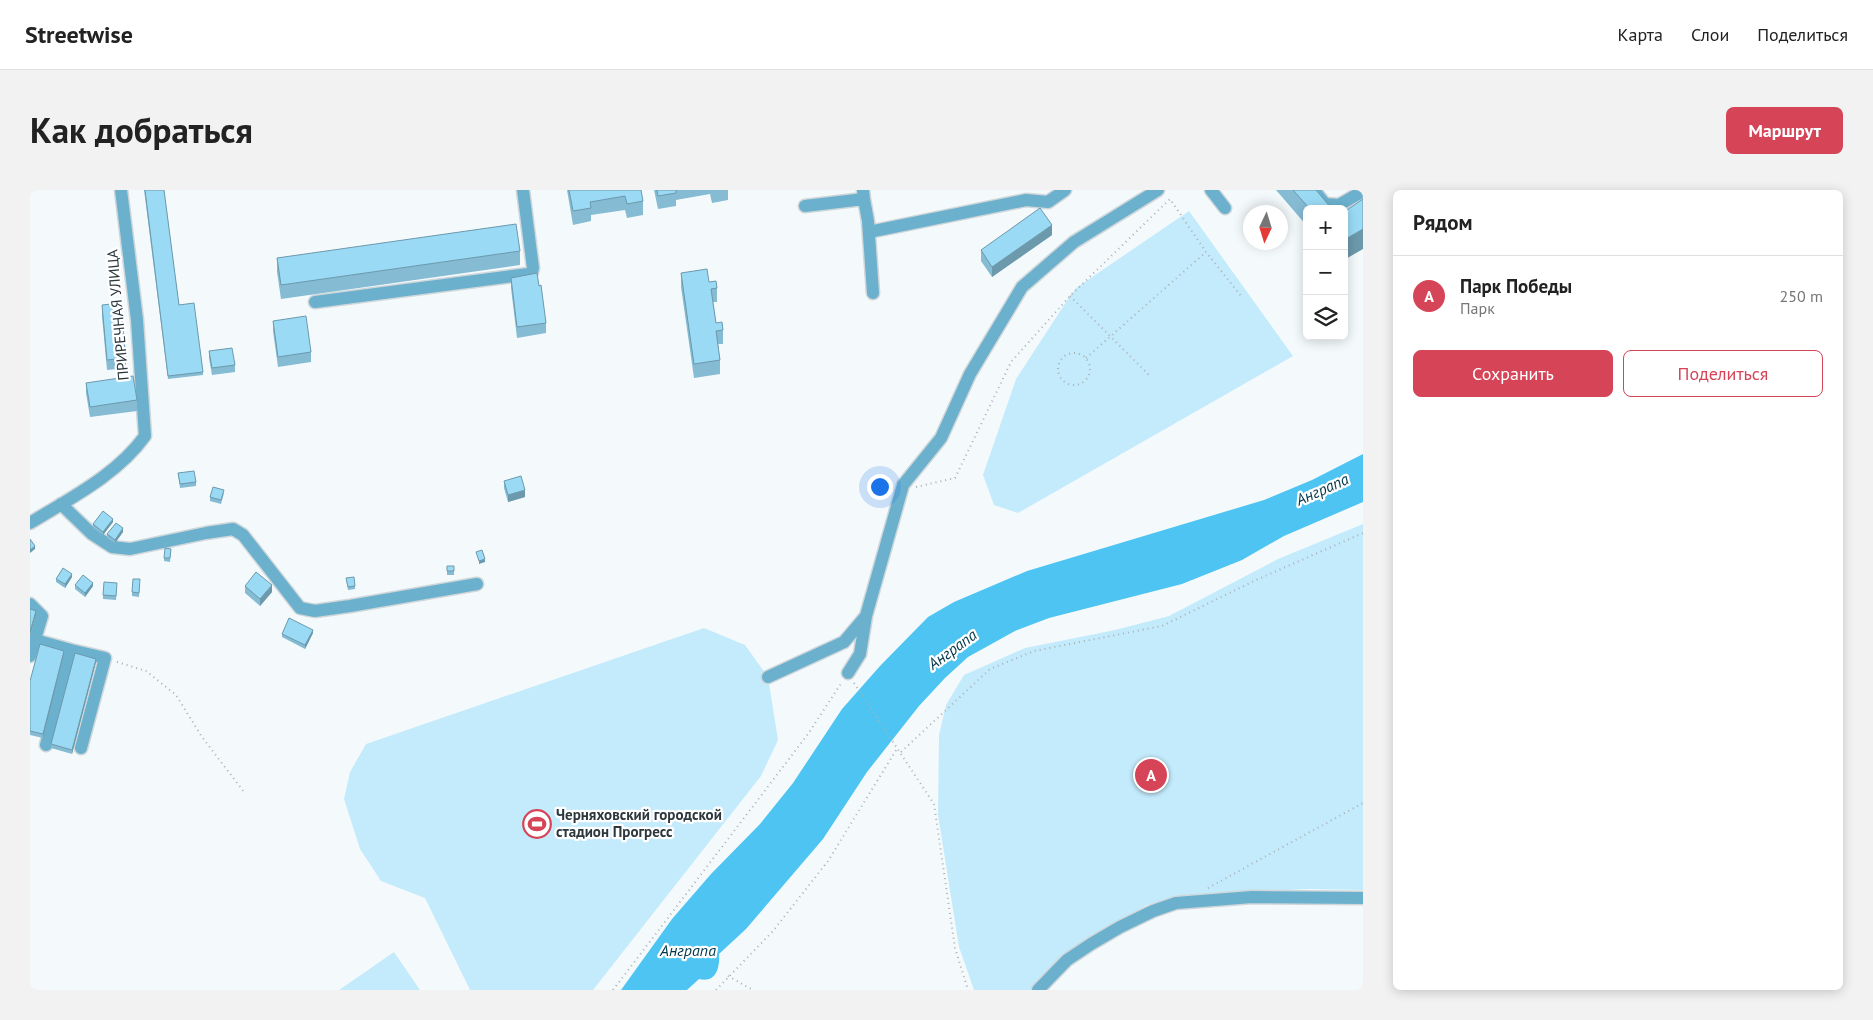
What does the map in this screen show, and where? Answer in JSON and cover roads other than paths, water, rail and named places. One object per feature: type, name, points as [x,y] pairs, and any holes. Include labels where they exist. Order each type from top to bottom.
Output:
[{"type":"street","name":"ПРИРЕЧНАЯ УЛИЦА","points":[[61,504],[127,458],[145,436],[136,320],[121,190]]},
{"type":"street","points":[[315,302],[532,272],[523,190]]},
{"type":"street","points":[[869,232],[1026,200],[1048,202],[1064,190]]},
{"type":"street","points":[[848,673],[860,654],[866,616],[903,486],[941,438],[970,374],[1022,287],[1074,242],[1158,190]]},
{"type":"street","points":[[1211,190],[1225,208]]},
{"type":"street","points":[[1314,190],[1325,204],[1339,205],[1363,191]]},
{"type":"street","points":[[805,206],[863,195],[867,211],[874,292]]},
{"type":"street","points":[[30,523],[61,504],[92,534],[112,547],[130,550],[206,533],[234,529],[243,534],[300,608],[315,611],[477,584]]},
{"type":"street","points":[[30,604],[42,616],[30,656]]},
{"type":"street","points":[[768,677],[844,642],[866,616]]},
{"type":"street","points":[[35,640],[105,658],[81,748]]},
{"type":"street","points":[[46,745],[71,650]]},
{"type":"street","points":[[1038,990],[1066,960],[1091,944],[1120,927],[1176,903],[1252,897],[1363,898]]},
{"type":"water","name":"Анграпа","points":[[1363,454],[1363,502],[1284,536],[1242,560],[1182,584],[1049,618],[1015,631],[968,657],[919,706],[867,772],[823,839],[746,929],[719,954],[718,969],[713,977],[705,980],[699,979],[687,990],[621,990],[672,919],[711,874],[760,824],[793,783],[842,709],[880,666],[928,617],[954,602],[1027,571],[1264,500],[1312,480]]},
{"type":"place","name":"Парк Победы","points":[[1151,775]]},
{"type":"place","name":"Черняховский городской стадион Прогресс","points":[[537,824]]}]
